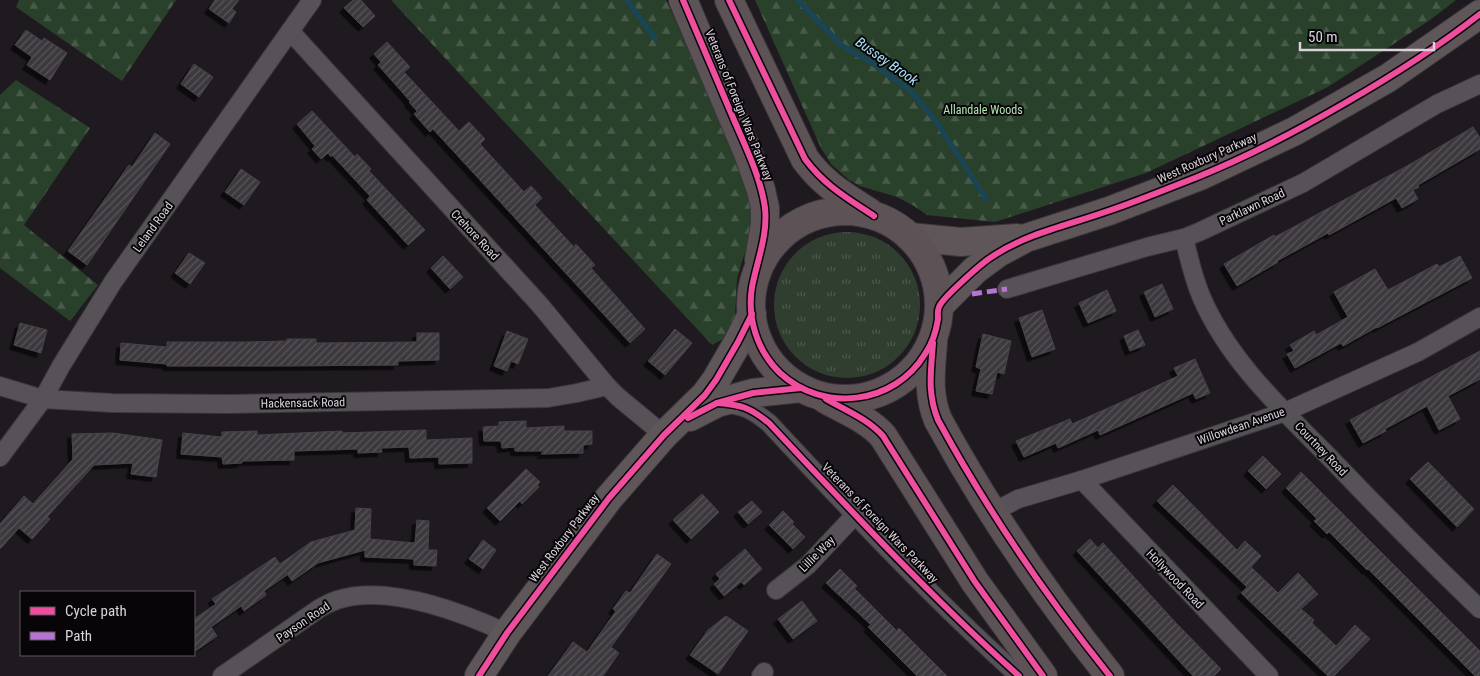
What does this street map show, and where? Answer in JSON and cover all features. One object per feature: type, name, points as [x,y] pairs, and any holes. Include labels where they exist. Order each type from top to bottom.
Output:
[{"type":"highway","name":"Veterans of Foreign Wars Parkway","points":[[683,0],[748,152],[761,190],[765,208],[765,224],[755,279]]},
{"type":"highway","points":[[729,0],[805,160],[828,185],[874,216],[895,226],[910,237],[922,251],[937,285],[939,306],[934,336],[930,385],[933,408],[954,448],[1032,571],[1110,676]]},
{"type":"highway","points":[[874,216],[853,211],[821,214],[801,222],[783,234],[769,250],[755,279],[752,296],[752,314],[756,334],[764,353],[780,373],[863,420],[883,436],[975,582],[1042,676]]},
{"type":"highway","points":[[809,391],[833,398],[849,399],[865,397],[887,389],[901,381],[913,370],[923,357],[934,336]]},
{"type":"main road","name":"West Roxbury Parkway","points":[[939,306],[984,262],[1026,238],[1109,211],[1200,176],[1295,132],[1388,78],[1480,14]]},
{"type":"main road","name":"West Roxbury Parkway","points":[[910,237],[961,242],[1026,238]]},
{"type":"main road","name":"West Roxbury Parkway","points":[[479,676],[507,633],[598,511],[716,380],[752,314]]},
{"type":"main road","name":"West Roxbury Parkway","points":[[670,429],[717,403],[753,393],[809,391]]},
{"type":"street","name":"Leland Road","points":[[0,458],[43,399],[113,282],[312,0]]},
{"type":"street","name":"Crehore Road","points":[[290,31],[540,305],[618,397],[670,429]]},
{"type":"street","name":"Parklawn Road","points":[[1007,290],[1147,247],[1184,238],[1303,183],[1438,104],[1480,84]]},
{"type":"street","name":"Courtney Road","points":[[1184,238],[1192,270],[1202,297],[1225,341],[1242,365],[1402,533],[1480,609]]},
{"type":"street","name":"Willowdean Avenue","points":[[994,512],[1018,499],[1082,480],[1285,412],[1418,352],[1480,317]]},
{"type":"street","name":"Hackensack Road","points":[[0,386],[43,399],[112,403],[228,404],[548,398],[608,386]]},
{"type":"street","name":"Veterans of Foreign Wars Parkway","points":[[717,403],[737,405],[754,411],[769,424],[855,515],[990,650],[1019,676]]},
{"type":"street","name":"Hollywood Road","points":[[1082,480],[1269,676]]},
{"type":"street","name":"Lillie Way","points":[[776,590],[808,565],[855,515]]},
{"type":"street","name":"Payson Road","points":[[222,676],[320,608],[336,600],[355,596],[386,595],[437,606],[507,633]]},
{"type":"green space","points":[[19,0],[176,0],[122,81],[16,7]]},
{"type":"green space","points":[[391,0],[666,0],[749,180],[753,235],[743,258],[737,280],[734,333],[712,345]]},
{"type":"green space","name":"Allandale Woods","points":[[755,0],[1456,0],[1430,20],[1328,87],[1146,173],[995,222],[927,215],[897,197],[860,186],[849,180],[831,164],[821,148]]},
{"type":"green space","points":[[16,80],[90,128],[24,225],[98,285],[70,321],[0,268],[0,95]]},
{"type":"green space","points":[[847,232],[875,237],[899,253],[915,277],[920,305],[915,333],[899,357],[875,373],[847,378],[819,373],[795,357],[779,333],[774,305],[779,277],[795,253],[819,237]]},
{"type":"building","points":[[215,0],[239,0],[232,9],[236,12],[229,23],[209,9]]},
{"type":"building","points":[[353,0],[361,0],[375,16],[363,27],[344,8]]},
{"type":"building","points":[[26,30],[42,41],[44,38],[67,53],[50,80],[27,65],[32,57],[15,45]]},
{"type":"building","points":[[387,42],[410,67],[404,72],[459,131],[469,122],[485,139],[480,144],[524,192],[531,186],[542,198],[535,205],[574,247],[576,244],[595,265],[591,268],[645,329],[630,343],[433,129],[430,132],[414,114],[417,111],[410,101],[378,65],[381,62],[374,54]]},
{"type":"building","points":[[194,64],[213,77],[199,97],[181,84]]},
{"type":"building","points":[[312,111],[355,157],[357,154],[371,169],[369,171],[425,230],[408,245],[367,200],[370,196],[332,155],[331,157],[328,153],[321,159],[312,149],[315,146],[297,124]]},
{"type":"building","points":[[1473,127],[1480,138],[1480,149],[1418,185],[1419,187],[1413,190],[1418,199],[1402,208],[1396,198],[1277,261],[1237,286],[1224,264],[1274,235],[1275,237],[1407,166]]},
{"type":"building","points":[[155,133],[170,144],[87,265],[68,251],[129,165],[132,167]]},
{"type":"building","points":[[241,169],[260,182],[244,205],[225,192]]},
{"type":"building","points":[[189,253],[205,263],[190,284],[175,273]]},
{"type":"building","points":[[443,256],[463,277],[450,289],[431,268]]},
{"type":"building","points":[[1460,256],[1472,278],[1343,346],[1341,343],[1295,368],[1287,354],[1294,351],[1290,345],[1314,331],[1316,335],[1348,317],[1334,292],[1375,269],[1388,290],[1437,264],[1439,267]]},
{"type":"building","points":[[1162,284],[1173,309],[1155,317],[1144,292]]},
{"type":"building","points":[[1107,290],[1116,311],[1088,323],[1079,303]]},
{"type":"building","points":[[1042,310],[1055,349],[1032,357],[1019,318]]},
{"type":"building","points":[[20,323],[47,330],[41,353],[14,345]]},
{"type":"building","points":[[675,329],[692,343],[665,375],[648,361]]},
{"type":"building","points":[[1138,330],[1145,345],[1130,351],[1124,336]]},
{"type":"building","points":[[507,331],[528,339],[518,364],[511,361],[507,371],[494,366]]},
{"type":"building","points":[[417,333],[439,333],[439,360],[398,361],[398,365],[167,366],[167,364],[120,360],[121,343],[167,347],[167,342],[287,341],[287,339],[316,339],[316,343],[417,342]]},
{"type":"building","points":[[983,334],[1011,341],[1004,374],[997,372],[992,394],[976,391],[981,369],[976,367]]},
{"type":"building","points":[[1480,351],[1480,379],[1448,396],[1460,419],[1439,430],[1427,406],[1363,443],[1350,420]]},
{"type":"building","points":[[1195,359],[1210,393],[1196,399],[1193,393],[1100,435],[1098,430],[1058,448],[1056,443],[1024,457],[1016,441],[1070,419],[1072,424],[1126,400],[1178,376],[1174,368]]},
{"type":"building","points":[[526,421],[526,428],[564,426],[564,431],[592,431],[592,444],[583,445],[583,453],[541,454],[545,451],[515,451],[515,447],[502,448],[501,441],[484,441],[483,427],[499,426],[499,422]]},
{"type":"building","points":[[426,430],[426,440],[472,438],[472,463],[439,464],[439,457],[410,458],[409,447],[381,448],[382,452],[358,453],[358,449],[294,451],[294,460],[242,461],[242,463],[223,464],[222,457],[181,454],[183,433],[222,437],[222,432],[257,431],[257,435]]},
{"type":"building","points":[[113,433],[162,440],[156,477],[131,474],[133,463],[94,465],[47,517],[50,519],[32,539],[19,528],[0,549],[0,524],[24,496],[33,504],[73,459],[72,434]]},
{"type":"building","points":[[1263,456],[1281,474],[1266,489],[1248,471]]},
{"type":"building","points":[[1428,462],[1474,509],[1457,527],[1410,479]]},
{"type":"building","points":[[526,469],[540,482],[537,485],[539,487],[522,504],[520,501],[500,521],[487,508]]},
{"type":"building","points":[[1301,472],[1480,651],[1480,676],[1475,676],[1368,569],[1329,532],[1327,534],[1314,521],[1317,519],[1286,488]]},
{"type":"building","points":[[1173,485],[1237,550],[1245,541],[1261,556],[1251,567],[1278,593],[1298,573],[1318,594],[1301,609],[1314,620],[1312,623],[1336,646],[1355,625],[1370,639],[1334,676],[1328,676],[1241,593],[1247,587],[1157,501]]},
{"type":"building","points":[[702,494],[719,512],[691,539],[673,520]]},
{"type":"building","points":[[752,501],[762,512],[748,524],[738,512]]},
{"type":"building","points":[[356,508],[371,509],[370,539],[415,543],[417,520],[429,521],[428,550],[437,550],[436,566],[414,565],[414,559],[365,557],[365,550],[318,563],[292,581],[280,564],[311,542],[355,530]]},
{"type":"building","points":[[783,511],[794,522],[792,524],[805,537],[793,549],[769,525]]},
{"type":"building","points":[[1090,539],[1098,548],[1103,543],[1221,669],[1214,676],[1193,676],[1077,551]]},
{"type":"building","points":[[483,540],[496,550],[483,569],[469,559]]},
{"type":"building","points":[[745,549],[762,569],[744,585],[741,582],[724,596],[714,584],[720,579],[716,574]]},
{"type":"building","points":[[657,554],[671,564],[611,647],[619,653],[603,676],[548,676],[573,642],[587,652],[616,611],[613,609],[626,591],[630,593]]},
{"type":"building","points":[[275,557],[287,575],[264,591],[266,595],[244,611],[241,606],[211,627],[217,636],[195,651],[195,618],[216,604],[212,599]]},
{"type":"building","points":[[840,569],[857,586],[854,588],[897,631],[899,628],[947,676],[917,676],[868,627],[871,625],[826,583]]},
{"type":"building","points":[[802,601],[817,621],[793,639],[778,619]]},
{"type":"building","points":[[726,616],[748,631],[718,674],[690,655],[708,630]]},
{"type":"waterway","name":"Bussey Brook","points":[[627,0],[655,38]]},
{"type":"waterway","name":"Bussey Brook","points":[[798,0],[841,45],[872,63],[911,91],[938,124],[986,199]]},
{"type":"marked path","points":[[972,294],[1007,289]]},
{"type":"cycle path","points":[[683,0],[757,174],[763,197],[766,218],[765,228],[751,299],[753,322],[760,344],[772,364],[797,386],[816,394],[837,398],[857,398],[877,393],[895,384],[912,371],[932,342],[938,319],[938,308],[942,302],[963,280],[1006,248],[1034,235],[1119,207],[1195,178],[1272,143],[1397,72],[1480,14]]},
{"type":"cycle path","points":[[729,0],[805,159],[828,184],[874,216]]},
{"type":"cycle path","points":[[479,676],[507,633],[609,498],[664,435],[705,395],[716,380],[752,314]]},
{"type":"cycle path","points":[[933,343],[931,391],[938,420],[1018,552],[1110,676]]},
{"type":"cycle path","points":[[688,418],[717,403],[753,393],[801,388]]},
{"type":"cycle path","points":[[826,399],[863,420],[883,436],[975,582],[1043,676]]},
{"type":"cycle path","points":[[717,403],[745,408],[756,413],[769,423],[923,584],[1019,676]]}]
